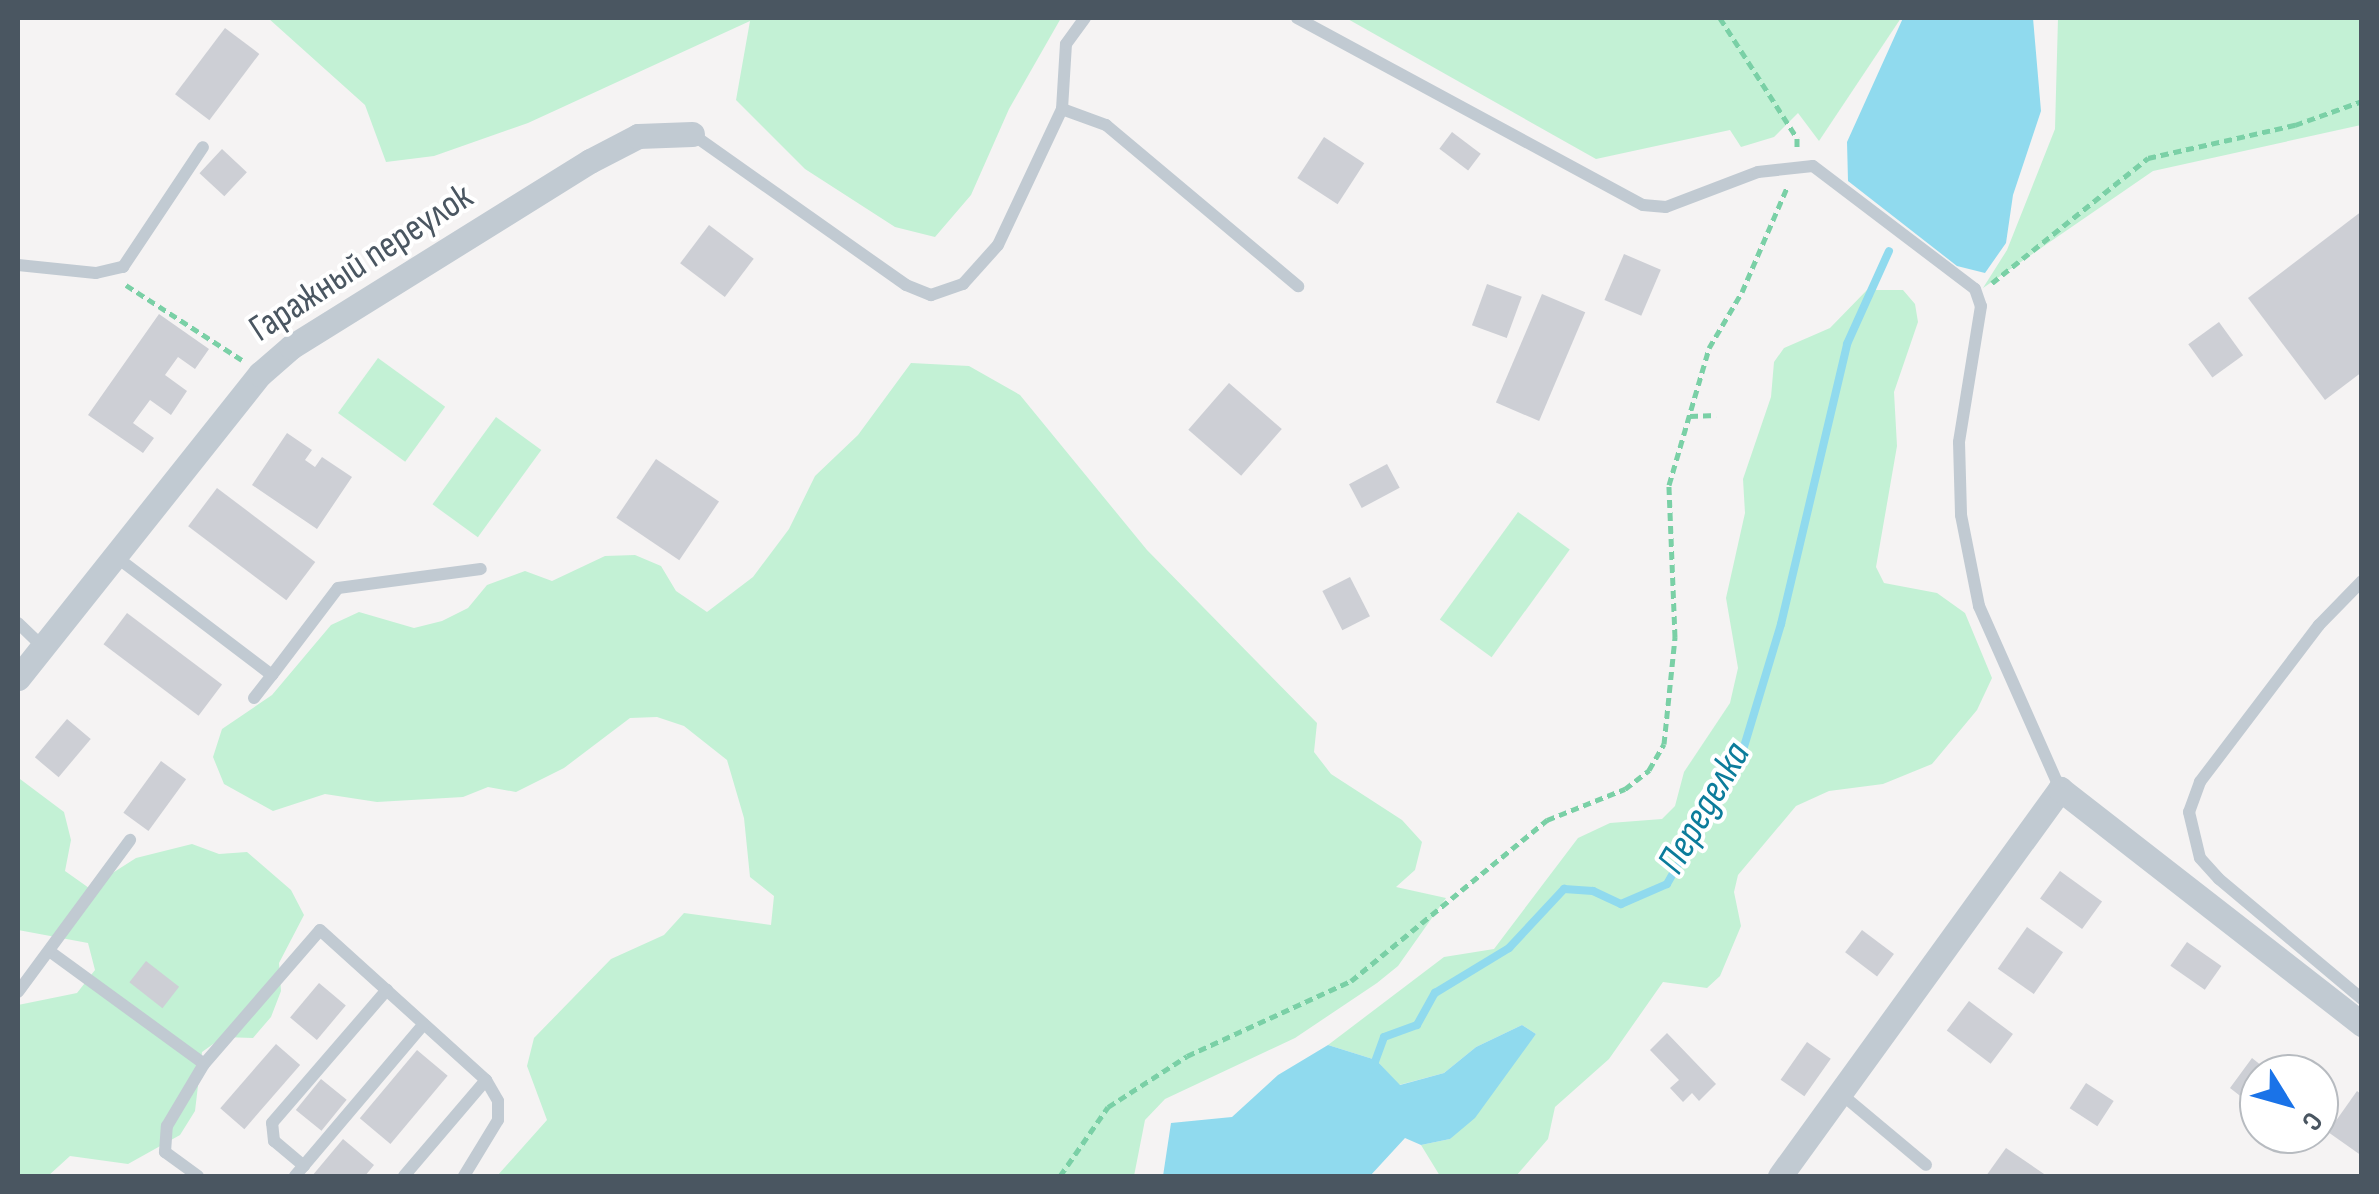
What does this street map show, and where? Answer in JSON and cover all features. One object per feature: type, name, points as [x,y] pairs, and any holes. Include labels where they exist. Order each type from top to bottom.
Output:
[{"type":"street","name":"Гаражный переулок","points":[[18,678],[260,374],[327,320],[590,161],[638,136],[692,134]]},
{"type":"street","points":[[1780,1176],[2060,788],[2362,1024]]},
{"type":"lane","points":[[692,134],[906,285],[931,294],[964,284],[998,245],[1062,109],[1066,44],[1085,18]]},
{"type":"lane","points":[[1297,18],[1643,204],[1666,207],[1797,164],[1814,166],[1976,289],[1981,306],[1961,423],[1960,515],[1979,606],[2060,788]]},
{"type":"lane","points":[[1062,109],[1106,125],[1298,286]]},
{"type":"lane","points":[[18,265],[96,273],[122,268],[202,147]]},
{"type":"lane","points":[[114,554],[272,674]]},
{"type":"lane","points":[[254,698],[338,588],[481,569]]},
{"type":"lane","points":[[2362,581],[2319,625],[2200,782],[2189,812],[2200,858],[2219,880],[2362,999]]},
{"type":"lane","points":[[18,623],[42,646]]},
{"type":"lane","points":[[18,992],[52,953],[130,840]]},
{"type":"lane","points":[[198,1176],[165,1152],[167,1126],[204,1064],[320,930],[486,1080],[498,1101],[498,1120],[464,1176]]},
{"type":"lane","points":[[52,953],[204,1064]]},
{"type":"lane","points":[[387,990],[272,1122],[274,1140],[300,1171],[424,1024]]},
{"type":"lane","points":[[404,1176],[486,1080]]},
{"type":"lane","points":[[1840,1093],[1926,1165]]},
{"type":"path","points":[[1060,1176],[1108,1107],[1187,1056],[1351,981],[1547,820],[1625,788],[1649,770],[1664,744],[1675,636],[1669,485],[1709,348],[1742,292],[1797,164],[1797,138],[1720,18]]},
{"type":"path","points":[[1976,289],[2001,280],[2148,158],[2295,125],[2362,101]]},
{"type":"path","points":[[96,273],[149,294],[260,374]]},
{"type":"path","points":[[1690,416],[1716,415]]},
{"type":"green space","points":[[268,18],[1061,18],[1009,109],[971,195],[935,237],[895,227],[805,169],[736,100],[750,21],[528,123],[434,156],[386,162],[365,105]]},
{"type":"green space","points":[[1346,18],[1901,18],[1819,141],[1798,113],[1774,137],[1741,147],[1730,130],[1596,159]]},
{"type":"green space","points":[[2058,18],[2361,18],[2361,125],[2153,171],[1983,288],[2007,250],[2055,129]]},
{"type":"green space","points":[[1867,290],[1903,290],[1915,304],[1918,322],[1894,392],[1897,446],[1876,567],[1884,583],[1937,593],[1965,613],[1992,678],[1977,710],[1932,764],[1883,784],[1829,791],[1796,806],[1738,875],[1734,892],[1741,926],[1720,976],[1707,988],[1663,982],[1609,1059],[1555,1107],[1548,1139],[1516,1176],[1440,1176],[1421,1145],[1450,1139],[1536,1034],[1522,1025],[1476,1047],[1444,1073],[1399,1085],[1376,1060],[1328,1045],[1444,957],[1494,949],[1578,838],[1610,823],[1662,819],[1675,806],[1684,772],[1730,703],[1738,668],[1726,598],[1745,513],[1743,479],[1771,397],[1774,362],[1784,348],[1830,328]]},
{"type":"green space","points":[[378,358],[445,407],[405,462],[338,413]]},
{"type":"green space","points":[[911,363],[969,366],[1020,395],[1147,550],[1317,723],[1314,752],[1331,774],[1402,820],[1422,842],[1415,870],[1396,887],[1446,898],[1398,966],[1377,983],[1295,1038],[1165,1099],[1145,1120],[1134,1176],[497,1176],[547,1120],[527,1066],[534,1038],[611,959],[664,935],[684,913],[771,925],[774,896],[750,877],[744,818],[727,760],[684,726],[657,717],[630,718],[564,768],[516,792],[488,787],[463,797],[377,802],[325,794],[273,811],[224,784],[213,757],[222,729],[272,695],[331,625],[359,612],[414,628],[442,621],[468,608],[487,585],[525,571],[552,581],[605,556],[635,555],[661,566],[676,591],[707,612],[753,577],[789,529],[815,476],[858,435]]},
{"type":"green space","points":[[496,417],[541,450],[478,537],[433,504]]},
{"type":"green space","points":[[1518,512],[1570,550],[1492,657],[1440,620]]},
{"type":"green space","points":[[20,779],[64,812],[71,840],[65,871],[89,888],[136,858],[192,844],[219,854],[247,852],[291,890],[304,915],[279,963],[281,991],[271,1017],[253,1038],[223,1037],[202,1052],[195,1111],[180,1135],[128,1164],[70,1156],[48,1176],[18,1176],[18,1005],[77,993],[95,970],[88,943],[18,930]]},
{"type":"water","points":[[1903,18],[2033,18],[2041,111],[2013,195],[2006,243],[1985,273],[1957,266],[1848,181],[1847,142]]},
{"type":"water","points":[[1522,1025],[1536,1034],[1475,1118],[1450,1139],[1421,1145],[1405,1138],[1370,1176],[1163,1176],[1171,1123],[1232,1117],[1278,1075],[1328,1045],[1376,1060],[1400,1085],[1444,1073],[1476,1047]]},
{"type":"building","points":[[225,28],[259,54],[209,120],[175,94]]},
{"type":"building","points":[[1452,132],[1481,154],[1468,170],[1439,149]]},
{"type":"building","points":[[1324,137],[1364,163],[1338,204],[1297,178]]},
{"type":"building","points":[[222,149],[247,172],[224,196],[199,173]]},
{"type":"building","points":[[2362,211],[2362,372],[2325,400],[2248,298]]},
{"type":"building","points":[[709,225],[754,259],[725,297],[680,263]]},
{"type":"building","points":[[1624,254],[1661,270],[1641,316],[1604,300]]},
{"type":"building","points":[[1487,284],[1522,297],[1507,338],[1472,325]]},
{"type":"building","points":[[1542,294],[1585,312],[1539,421],[1496,403]]},
{"type":"building","points":[[159,314],[209,349],[195,369],[178,357],[165,375],[187,391],[171,415],[150,400],[133,423],[154,438],[143,453],[88,415]]},
{"type":"building","points":[[2219,322],[2243,355],[2212,378],[2188,344]]},
{"type":"building","points":[[1229,383],[1282,429],[1241,476],[1188,430]]},
{"type":"building","points":[[287,433],[312,450],[305,460],[315,467],[322,457],[352,477],[317,529],[252,485]]},
{"type":"building","points":[[656,459],[719,501],[679,560],[616,518]]},
{"type":"building","points":[[1387,464],[1400,488],[1362,508],[1349,484]]},
{"type":"building","points":[[217,488],[315,562],[286,600],[188,526]]},
{"type":"building","points":[[1350,577],[1370,616],[1342,630],[1322,591]]},
{"type":"building","points":[[127,613],[222,685],[199,716],[104,644]]},
{"type":"building","points":[[67,719],[91,739],[59,777],[35,757]]},
{"type":"building","points":[[161,761],[186,779],[148,831],[123,813]]},
{"type":"building","points":[[2060,871],[2102,902],[2082,929],[2040,899]]},
{"type":"building","points":[[2027,927],[2063,952],[2034,994],[1998,969]]},
{"type":"building","points":[[1862,930],[1894,954],[1877,976],[1845,952]]},
{"type":"building","points":[[2187,942],[2221,966],[2205,990],[2170,966]]},
{"type":"building","points":[[146,961],[179,987],[162,1008],[129,982]]},
{"type":"building","points":[[319,983],[346,1005],[317,1040],[290,1017]]},
{"type":"building","points":[[1969,1001],[2013,1034],[1991,1064],[1947,1031]]},
{"type":"building","points":[[1667,1033],[1716,1084],[1699,1101],[1692,1093],[1683,1102],[1670,1088],[1679,1080],[1650,1050]]},
{"type":"building","points":[[1807,1042],[1831,1059],[1804,1096],[1781,1080]]},
{"type":"building","points":[[276,1044],[300,1065],[244,1129],[220,1108]]},
{"type":"building","points":[[417,1050],[448,1076],[390,1144],[360,1118]]},
{"type":"building","points":[[2239,1076],[2239,1095],[2230,1088]]},
{"type":"building","points":[[321,1079],[347,1100],[321,1131],[296,1110]]},
{"type":"building","points":[[2086,1083],[2114,1101],[2097,1126],[2070,1108]]},
{"type":"building","points":[[2357,1091],[2362,1095],[2362,1156],[2339,1140],[2339,1116]]},
{"type":"building","points":[[343,1139],[374,1165],[365,1176],[312,1176]]},
{"type":"building","points":[[2006,1148],[2047,1176],[1986,1176]]},
{"type":"waterway","name":"Переделка","points":[[1372,1070],[1384,1037],[1417,1025],[1435,993],[1509,948],[1564,889],[1593,891],[1621,904],[1667,884],[1743,750],[1781,624],[1847,344],[1889,251]]}]
